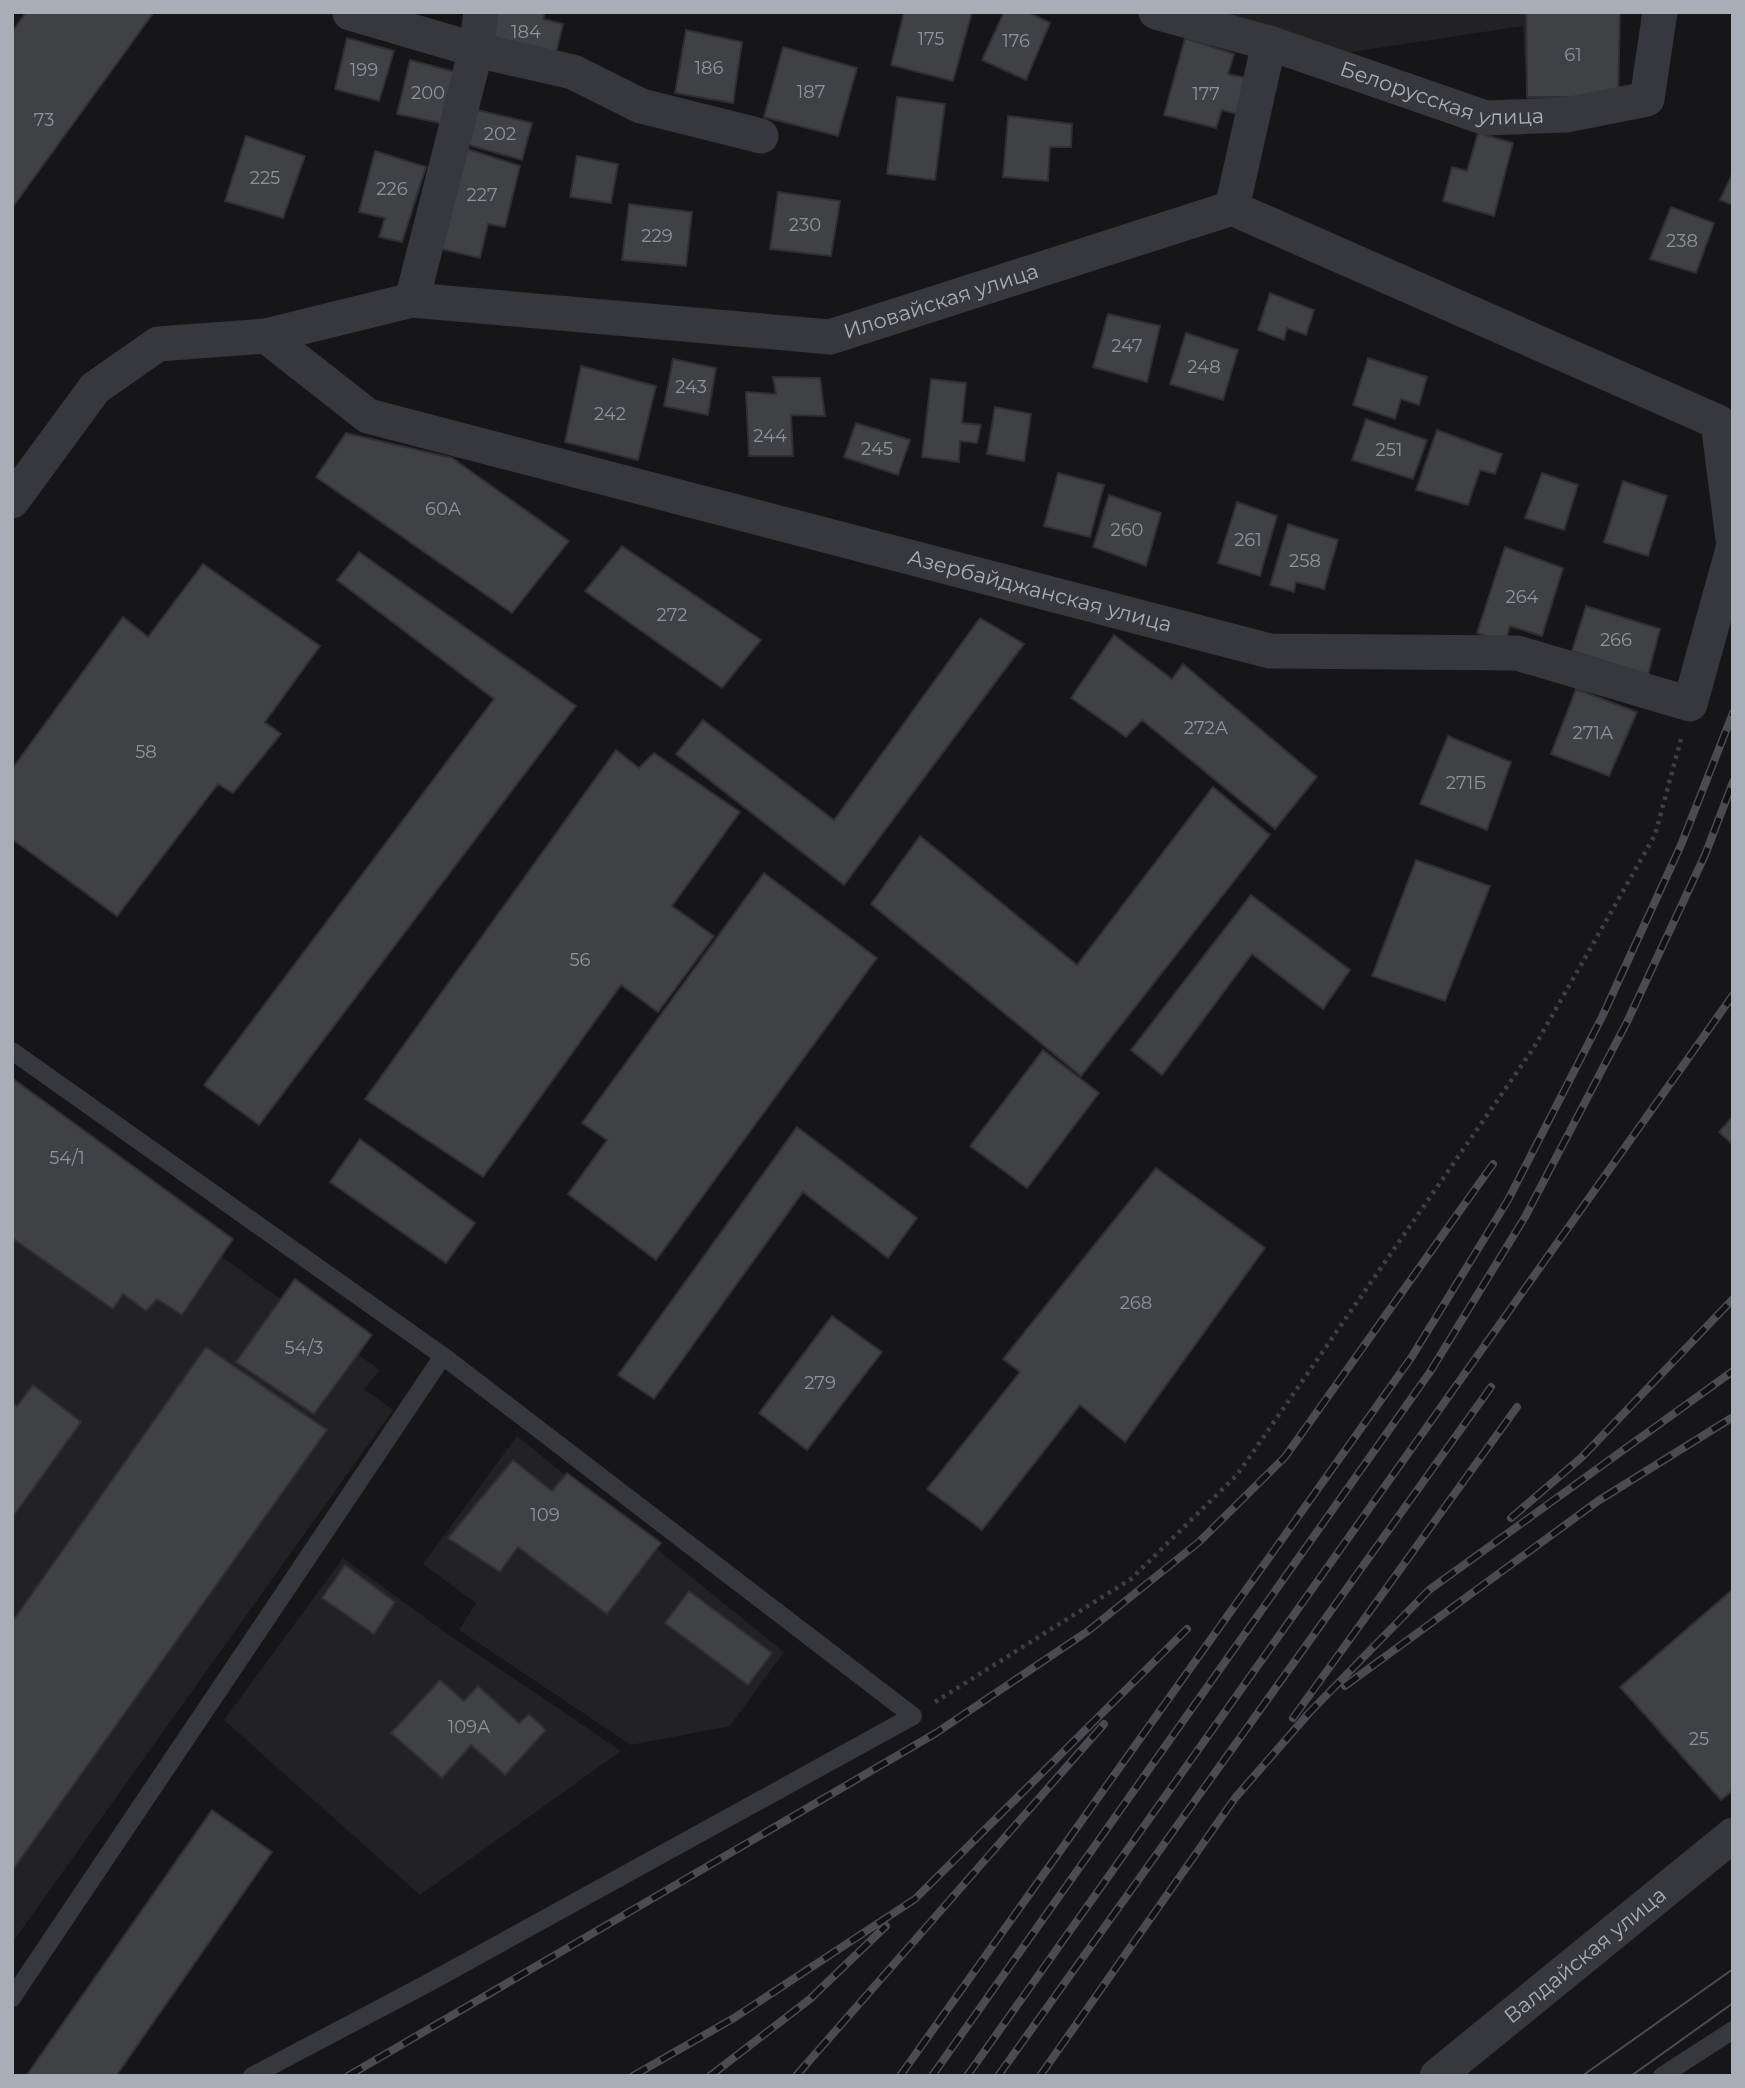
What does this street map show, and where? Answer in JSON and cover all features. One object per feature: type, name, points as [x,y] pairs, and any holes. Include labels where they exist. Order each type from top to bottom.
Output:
[{"type":"street","points":[[412,300],[476,50],[481,12]]},
{"type":"street","name":"Белорусская улица","points":[[1156,12],[1269,43],[1486,118],[1566,115],[1647,99],[1660,12]]},
{"type":"street","points":[[350,13],[476,50],[573,72],[641,106],[761,136]]},
{"type":"street","points":[[1269,43],[1232,208],[1718,422],[1733,539]]},
{"type":"street","name":"Иловайская улица","points":[[12,501],[95,388],[158,344],[266,336],[412,300],[830,337],[1232,208]]},
{"type":"street","name":"Азербайджанская улица","points":[[266,336],[369,416],[1270,651],[1517,653],[1690,704]]},
{"type":"street","points":[[1690,704],[1733,549]]},
{"type":"street","name":"Валдайская улица","points":[[1437,2076],[1733,1835]]},
{"type":"lane","points":[[12,1051],[443,1356],[913,1716],[430,1982],[252,2076]]},
{"type":"lane","points":[[12,1998],[443,1356]]},
{"type":"lane","points":[[1662,2076],[1733,2030]]},
{"type":"path","points":[[913,1716],[1130,1578],[1237,1475],[1533,1049],[1655,835],[1690,704]]},
{"type":"shaded area","points":[[1200,12],[1601,12],[1602,99],[1531,105],[1527,97],[1523,26],[1345,53]]},
{"type":"shaded area","points":[[12,1107],[380,1370],[364,1389],[393,1410],[12,1943]]},
{"type":"shaded area","points":[[517,1436],[784,1652],[730,1726],[631,1745],[459,1630],[476,1603],[423,1564]]},
{"type":"shaded area","points":[[343,1558],[452,1637],[621,1751],[420,1895],[224,1720]]},
{"type":"building","points":[[26,12],[154,12],[12,208],[12,32]]},
{"type":"building","points":[[496,12],[545,12],[543,19],[563,24],[556,53],[489,41]]},
{"type":"building","points":[[904,12],[972,12],[953,81],[891,65]]},
{"type":"building","points":[[1004,12],[1028,12],[1050,23],[1026,80],[982,60]]},
{"type":"building","points":[[1526,12],[1620,12],[1618,97],[1527,97]]},
{"type":"building","points":[[686,30],[742,42],[733,103],[675,93]]},
{"type":"building","points":[[347,38],[394,51],[379,101],[335,89]]},
{"type":"building","points":[[1185,38],[1234,54],[1228,74],[1247,78],[1237,114],[1222,110],[1216,128],[1164,115]]},
{"type":"building","points":[[783,47],[857,68],[838,136],[764,117]]},
{"type":"building","points":[[410,60],[459,73],[445,124],[397,114]]},
{"type":"building","points":[[897,97],[945,104],[935,180],[887,174]]},
{"type":"building","points":[[477,110],[532,123],[522,160],[469,145]]},
{"type":"building","points":[[1008,116],[1072,124],[1071,147],[1050,147],[1048,181],[1003,177]]},
{"type":"building","points":[[1478,133],[1513,143],[1494,216],[1443,201],[1452,167],[1467,171]]},
{"type":"building","points":[[246,136],[305,156],[283,218],[225,201]]},
{"type":"building","points":[[464,148],[520,166],[505,227],[488,224],[480,258],[437,248]]},
{"type":"building","points":[[375,151],[426,167],[402,242],[379,237],[385,218],[359,212]]},
{"type":"building","points":[[577,156],[618,164],[611,203],[570,197]]},
{"type":"building","points":[[1733,172],[1733,205],[1720,200]]},
{"type":"building","points":[[778,192],[840,201],[831,256],[770,249]]},
{"type":"building","points":[[629,204],[692,212],[686,266],[622,260]]},
{"type":"building","points":[[1671,207],[1714,223],[1696,273],[1650,259]]},
{"type":"building","points":[[1270,293],[1314,310],[1306,335],[1287,328],[1284,340],[1258,330]]},
{"type":"building","points":[[1108,314],[1160,326],[1147,382],[1093,367]]},
{"type":"building","points":[[1186,333],[1238,350],[1223,400],[1170,384]]},
{"type":"building","points":[[1368,358],[1427,377],[1419,405],[1401,399],[1395,419],[1353,405]]},
{"type":"building","points":[[673,359],[716,368],[708,415],[664,406]]},
{"type":"building","points":[[581,366],[656,386],[638,460],[565,442]]},
{"type":"building","points":[[773,377],[820,378],[825,416],[791,415],[793,456],[749,456],[746,392],[776,394]]},
{"type":"building","points":[[931,379],[966,383],[962,423],[981,425],[977,443],[960,441],[959,462],[922,457]]},
{"type":"building","points":[[995,407],[1031,414],[1024,461],[987,454]]},
{"type":"building","points":[[1366,419],[1427,440],[1413,479],[1352,460]]},
{"type":"building","points":[[856,423],[910,440],[898,475],[844,457]]},
{"type":"building","points":[[1437,430],[1502,454],[1495,474],[1480,470],[1468,505],[1416,490]]},
{"type":"building","points":[[346,433],[452,458],[569,541],[512,613],[316,477]]},
{"type":"building","points":[[1058,473],[1104,485],[1090,537],[1044,526]]},
{"type":"building","points":[[1542,473],[1578,485],[1564,530],[1525,518]]},
{"type":"building","points":[[1623,481],[1667,496],[1648,556],[1604,542]]},
{"type":"building","points":[[1109,495],[1161,513],[1146,566],[1093,547]]},
{"type":"building","points":[[1237,502],[1277,516],[1260,576],[1218,563]]},
{"type":"building","points":[[1288,524],[1338,540],[1324,589],[1296,582],[1294,592],[1270,585]]},
{"type":"building","points":[[622,546],[761,640],[722,688],[585,591]]},
{"type":"building","points":[[1505,547],[1563,568],[1542,636],[1510,626],[1505,643],[1477,633]]},
{"type":"building","points":[[359,552],[576,706],[259,1125],[204,1085],[494,699],[337,580]]},
{"type":"building","points":[[203,564],[320,646],[265,722],[281,734],[233,793],[218,784],[117,916],[12,839],[12,769],[123,617],[148,637]]},
{"type":"building","points":[[1586,606],[1660,629],[1648,675],[1572,651]]},
{"type":"building","points":[[980,618],[1024,644],[844,885],[676,754],[703,720],[834,820]]},
{"type":"building","points":[[1114,635],[1172,679],[1183,664],[1317,777],[1275,829],[1142,720],[1126,737],[1071,698]]},
{"type":"building","points":[[1576,689],[1637,712],[1609,776],[1551,754]]},
{"type":"building","points":[[1448,736],[1511,762],[1487,830],[1420,804]]},
{"type":"building","points":[[616,750],[639,768],[654,753],[740,812],[672,906],[714,936],[658,1012],[621,985],[483,1177],[365,1099]]},
{"type":"building","points":[[1213,787],[1270,835],[1081,1076],[871,904],[920,836],[1077,965]]},
{"type":"building","points":[[1416,860],[1490,886],[1445,1001],[1372,976]]},
{"type":"building","points":[[764,873],[877,958],[656,1260],[568,1194],[607,1140],[582,1123]]},
{"type":"building","points":[[1251,895],[1350,970],[1323,1009],[1252,954],[1162,1075],[1131,1050]]},
{"type":"building","points":[[1043,1050],[1099,1093],[1027,1188],[970,1146]]},
{"type":"building","points":[[12,1078],[233,1239],[182,1315],[157,1299],[146,1311],[123,1294],[113,1309],[12,1238]]},
{"type":"building","points":[[1733,1116],[1733,1145],[1719,1132]]},
{"type":"building","points":[[797,1127],[917,1218],[888,1258],[803,1192],[654,1399],[618,1375]]},
{"type":"building","points":[[360,1139],[475,1223],[446,1263],[330,1182]]},
{"type":"building","points":[[1156,1168],[1265,1248],[1125,1442],[1080,1405],[982,1530],[927,1489],[1020,1372],[1003,1359]]},
{"type":"building","points":[[295,1279],[372,1335],[314,1414],[236,1362]]},
{"type":"building","points":[[832,1316],[882,1352],[807,1450],[759,1413]]},
{"type":"building","points":[[206,1347],[327,1430],[12,1871],[12,1622]]},
{"type":"building","points":[[33,1385],[81,1422],[12,1518],[12,1402],[17,1406]]},
{"type":"building","points":[[513,1460],[552,1491],[567,1473],[661,1543],[607,1614],[518,1547],[500,1572],[448,1538]]},
{"type":"building","points":[[345,1565],[395,1602],[374,1634],[322,1598]]},
{"type":"building","points":[[1733,1589],[1733,1790],[1721,1800],[1620,1687]]},
{"type":"building","points":[[689,1591],[772,1653],[748,1685],[665,1623]]},
{"type":"building","points":[[440,1680],[464,1701],[478,1686],[519,1723],[529,1714],[546,1730],[505,1775],[471,1745],[442,1778],[391,1733]]},
{"type":"building","points":[[212,1810],[272,1852],[116,2076],[26,2076]]},
{"type":"tram line","points":[[1582,2076],[1733,1969]]},
{"type":"tram line","points":[[1631,2076],[1733,2003]]},
{"type":"railway","points":[[900,2076],[1411,1358],[1508,1200],[1602,1017],[1681,845],[1733,713]]},
{"type":"railway","points":[[932,2076],[1430,1372],[1525,1217],[1627,1022],[1705,855],[1733,782]]},
{"type":"railway","points":[[967,2076],[1733,995]]},
{"type":"railway","points":[[348,2076],[936,1733],[1088,1631],[1199,1542],[1285,1457],[1493,1164]]},
{"type":"railway","points":[[1511,1518],[1582,1457],[1733,1299]]},
{"type":"railway","points":[[1040,2076],[1235,1798],[1309,1713],[1429,1590],[1733,1371]]},
{"type":"railway","points":[[998,2076],[1491,1387]]},
{"type":"railway","points":[[1293,1718],[1517,1407]]},
{"type":"railway","points":[[1345,1686],[1598,1501],[1733,1417]]},
{"type":"railway","points":[[633,2076],[734,2018],[915,1899],[1187,1629]]},
{"type":"railway","points":[[796,2076],[1104,1724]]},
{"type":"railway","points":[[710,2076],[810,1999],[886,1926]]}]
